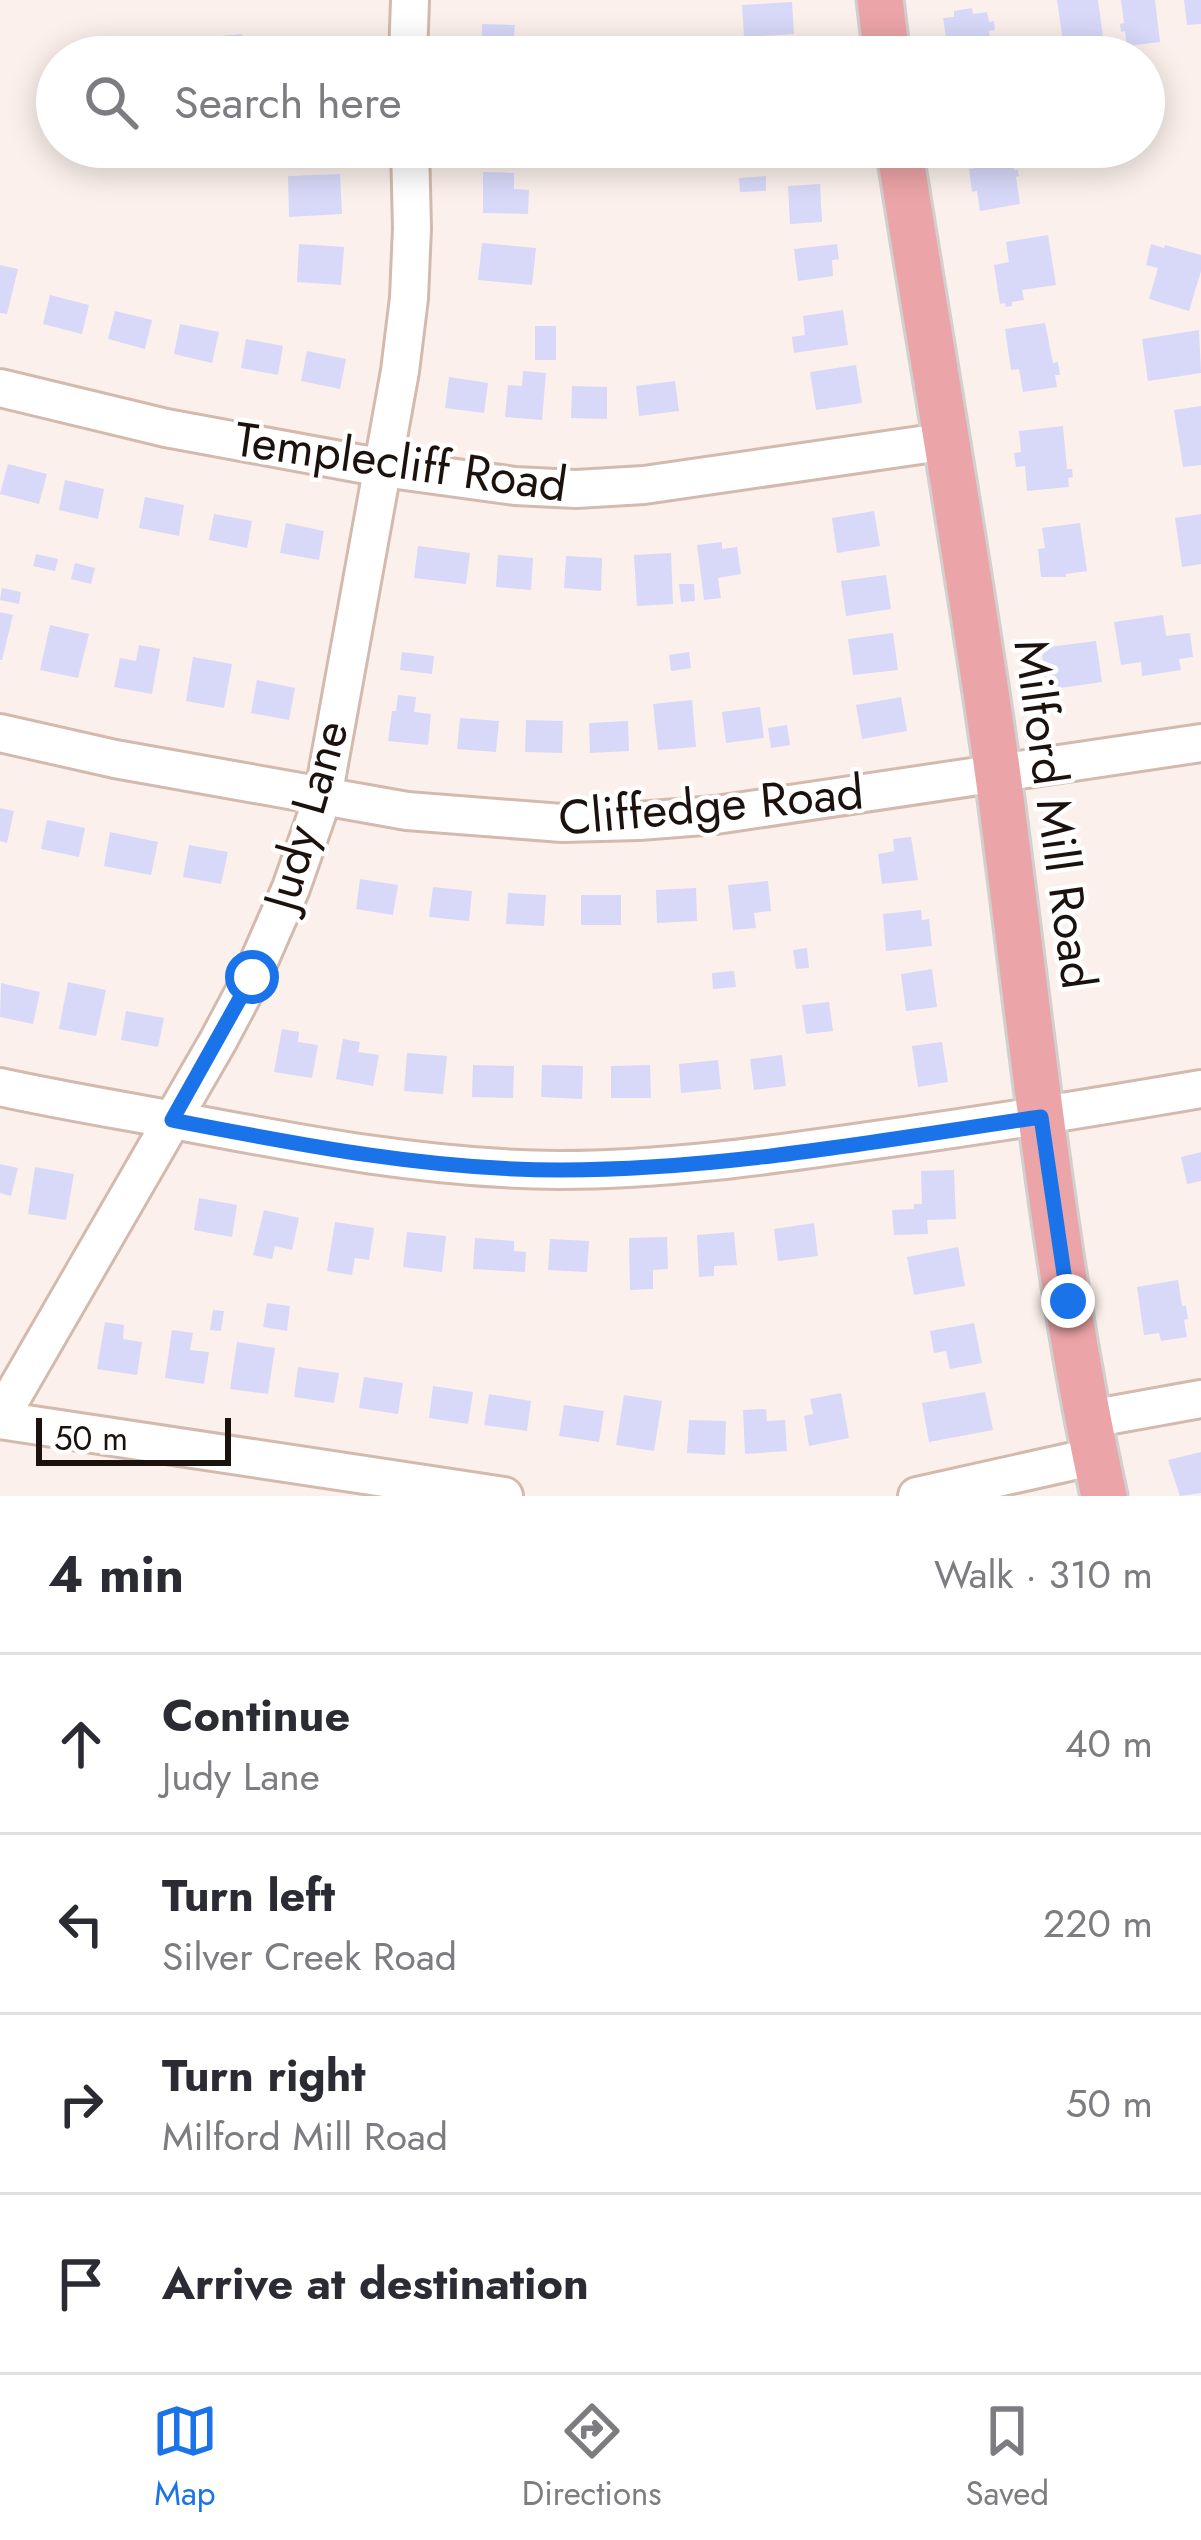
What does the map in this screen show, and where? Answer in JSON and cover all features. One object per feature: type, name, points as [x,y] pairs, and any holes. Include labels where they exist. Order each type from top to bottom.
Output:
[{"type":"main road","points":[[880,0],[884,36]]},
{"type":"main road","name":"Milford Mill Road","points":[[902,168],[997,772],[1068,1301],[1096,1457]]},
{"type":"street","points":[[409,36],[410,0]]},
{"type":"street","name":"Judy Lane","points":[[0,1419],[252,977],[291,888],[322,797],[400,371],[409,298],[411,168]]},
{"type":"street","name":"Templecliff Road","points":[[0,388],[166,428],[383,468],[514,486],[576,489],[715,477],[948,441]]},
{"type":"street","name":"Cliffedge Road","points":[[0,733],[115,759],[407,811],[562,823],[716,815],[1201,743]]},
{"type":"street","points":[[0,1087],[383,1157],[559,1170],[746,1159],[1201,1089]]},
{"type":"street","points":[[917,1496],[1096,1457],[1201,1399]]},
{"type":"street","points":[[0,1419],[504,1496]]},
{"type":"building","points":[[1057,0],[1098,0],[1103,36],[1062,36]]},
{"type":"building","points":[[1121,0],[1155,0],[1159,36],[1126,36],[1121,32]]},
{"type":"building","points":[[1184,0],[1201,0],[1201,24],[1187,25]]},
{"type":"building","points":[[792,2],[794,34],[744,36],[742,5]]},
{"type":"building","points":[[954,11],[987,12],[995,30],[989,31],[990,36],[946,36],[943,18],[954,17]]},
{"type":"building","points":[[482,24],[515,25],[514,36],[482,36]]},
{"type":"building","points":[[969,169],[1018,170],[1020,204],[980,211]]},
{"type":"building","points":[[483,172],[514,173],[514,189],[529,190],[528,214],[483,213]]},
{"type":"building","points":[[340,174],[342,214],[289,217],[288,176]]},
{"type":"building","points":[[766,176],[766,191],[740,192],[739,178]]},
{"type":"building","points":[[820,184],[822,222],[790,224],[788,186]]},
{"type":"building","points":[[1048,235],[1056,285],[1022,290],[1024,300],[1006,307],[1000,304],[994,265],[1009,262],[1006,242]]},
{"type":"building","points":[[482,243],[536,248],[532,285],[478,280]]},
{"type":"building","points":[[299,244],[344,247],[341,285],[297,282]]},
{"type":"building","points":[[837,244],[839,259],[832,260],[833,276],[798,281],[794,249]]},
{"type":"building","points":[[1151,244],[1201,255],[1189,311],[1149,299],[1158,268],[1146,265]]},
{"type":"building","points":[[0,265],[18,269],[7,314],[0,313]]},
{"type":"building","points":[[50,295],[89,305],[82,334],[43,324]]},
{"type":"building","points":[[843,310],[848,345],[794,353],[792,337],[805,335],[803,316]]},
{"type":"building","points":[[115,311],[152,320],[145,349],[108,339]]},
{"type":"building","points":[[1045,323],[1053,363],[1058,362],[1057,387],[1023,392],[1019,369],[1011,370],[1005,329]]},
{"type":"building","points":[[180,324],[219,332],[212,363],[174,354]]},
{"type":"building","points":[[535,326],[556,326],[556,360],[535,360]]},
{"type":"building","points":[[1199,330],[1201,373],[1148,381],[1142,339]]},
{"type":"building","points":[[246,339],[283,346],[278,375],[241,368]]},
{"type":"building","points":[[307,351],[346,359],[340,389],[301,381]]},
{"type":"building","points":[[856,365],[862,403],[816,410],[810,372]]},
{"type":"building","points":[[523,371],[546,373],[542,420],[505,417],[508,385],[522,386]]},
{"type":"building","points":[[449,377],[488,383],[484,413],[445,408]]},
{"type":"building","points":[[675,381],[679,411],[639,416],[636,386]]},
{"type":"building","points":[[572,386],[607,387],[607,419],[571,418]]},
{"type":"building","points":[[1201,406],[1201,465],[1183,467],[1174,410]]},
{"type":"building","points":[[1063,426],[1067,469],[1072,469],[1073,477],[1068,478],[1069,487],[1027,491],[1025,466],[1016,467],[1014,453],[1021,452],[1019,431]]},
{"type":"building","points":[[8,464],[47,474],[39,504],[0,494]]},
{"type":"building","points":[[65,480],[104,489],[98,519],[59,510]]},
{"type":"building","points":[[145,497],[184,505],[179,536],[139,528]]},
{"type":"building","points":[[874,511],[880,546],[837,553],[832,518]]},
{"type":"building","points":[[214,514],[252,521],[247,548],[209,540]]},
{"type":"building","points":[[1201,514],[1201,564],[1182,567],[1175,518]]},
{"type":"building","points":[[286,523],[324,531],[319,560],[280,553]]},
{"type":"building","points":[[1080,523],[1087,571],[1041,577],[1042,528]]},
{"type":"building","points":[[722,542],[722,549],[737,547],[741,574],[718,578],[721,598],[704,600],[697,545]]},
{"type":"building","points":[[418,546],[470,553],[466,584],[414,578]]},
{"type":"building","points":[[671,553],[673,604],[637,606],[634,555]]},
{"type":"building","points":[[36,554],[58,559],[55,571],[33,566]]},
{"type":"building","points":[[498,555],[533,558],[531,590],[496,587]]},
{"type":"building","points":[[566,556],[602,558],[601,591],[564,588]]},
{"type":"building","points":[[75,563],[95,568],[91,584],[71,579]]},
{"type":"building","points":[[886,575],[891,609],[846,616],[841,581]]},
{"type":"building","points":[[679,584],[694,584],[695,601],[681,602]]},
{"type":"building","points":[[2,588],[21,592],[19,604],[0,600]]},
{"type":"building","points":[[0,612],[13,615],[2,660],[0,660]]},
{"type":"building","points":[[1163,615],[1166,636],[1190,633],[1193,657],[1179,659],[1181,670],[1142,676],[1141,662],[1121,665],[1114,622]]},
{"type":"building","points":[[50,625],[89,634],[78,678],[40,670]]},
{"type":"building","points":[[893,633],[898,670],[853,675],[848,639]]},
{"type":"building","points":[[1096,641],[1102,682],[1047,690],[1041,648]]},
{"type":"building","points":[[139,645],[160,649],[152,694],[114,687],[120,658],[136,661]]},
{"type":"building","points":[[402,652],[434,656],[432,674],[400,670]]},
{"type":"building","points":[[689,652],[691,668],[671,671],[669,655]]},
{"type":"building","points":[[193,657],[232,664],[224,708],[186,701]]},
{"type":"building","points":[[257,680],[295,688],[289,720],[251,713]]},
{"type":"building","points":[[398,695],[416,697],[414,712],[431,714],[428,745],[388,741]]},
{"type":"building","points":[[901,697],[907,731],[862,739],[856,705]]},
{"type":"building","points":[[692,700],[696,747],[658,750],[653,704]]},
{"type":"building","points":[[760,707],[764,738],[726,743],[722,712]]},
{"type":"building","points":[[460,718],[499,721],[496,752],[457,749]]},
{"type":"building","points":[[526,720],[563,721],[562,753],[525,752]]},
{"type":"building","points":[[628,721],[629,751],[590,753],[589,723]]},
{"type":"building","points":[[787,725],[790,745],[771,748],[768,728]]},
{"type":"building","points":[[0,808],[14,811],[7,843],[0,841]]},
{"type":"building","points":[[47,820],[85,828],[79,857],[41,849]]},
{"type":"building","points":[[110,832],[158,842],[151,875],[104,866]]},
{"type":"building","points":[[911,837],[918,880],[882,884],[878,854],[894,851],[893,839]]},
{"type":"building","points":[[189,845],[228,852],[221,884],[183,877]]},
{"type":"building","points":[[360,879],[398,885],[393,915],[356,909]]},
{"type":"building","points":[[768,881],[771,911],[754,913],[756,928],[733,930],[728,885]]},
{"type":"building","points":[[433,887],[472,891],[469,921],[429,917]]},
{"type":"building","points":[[696,888],[697,921],[657,923],[656,890]]},
{"type":"building","points":[[508,893],[546,895],[544,926],[506,924]]},
{"type":"building","points":[[581,895],[621,895],[621,925],[581,925]]},
{"type":"building","points":[[921,910],[922,920],[929,919],[932,946],[886,951],[883,914]]},
{"type":"building","points":[[807,948],[809,968],[796,969],[793,950]]},
{"type":"building","points":[[932,969],[937,1007],[906,1011],[901,974]]},
{"type":"building","points":[[734,971],[736,987],[713,989],[712,973]]},
{"type":"building","points":[[68,982],[106,990],[96,1036],[59,1029]]},
{"type":"building","points":[[1,983],[40,992],[33,1024],[0,1017]]},
{"type":"building","points":[[829,1002],[833,1031],[806,1034],[802,1005]]},
{"type":"building","points":[[126,1011],[164,1018],[158,1047],[121,1040]]},
{"type":"building","points":[[282,1029],[299,1032],[298,1042],[318,1045],[312,1078],[274,1072]]},
{"type":"building","points":[[343,1039],[360,1042],[358,1052],[379,1055],[373,1086],[336,1079]]},
{"type":"building","points":[[942,1042],[948,1082],[918,1087],[912,1046]]},
{"type":"building","points":[[407,1053],[447,1056],[443,1094],[404,1091]]},
{"type":"building","points":[[782,1055],[786,1086],[754,1090],[750,1059]]},
{"type":"building","points":[[718,1060],[721,1089],[681,1093],[679,1064]]},
{"type":"building","points":[[473,1065],[514,1066],[513,1098],[472,1097]]},
{"type":"building","points":[[542,1065],[583,1066],[582,1099],[541,1097]]},
{"type":"building","points":[[650,1065],[651,1098],[611,1098],[611,1066]]},
{"type":"building","points":[[1201,1152],[1201,1181],[1187,1184],[1181,1157]]},
{"type":"building","points":[[0,1164],[18,1168],[11,1196],[0,1193]]},
{"type":"building","points":[[35,1167],[74,1174],[66,1220],[28,1214]]},
{"type":"building","points":[[954,1170],[956,1219],[927,1220],[928,1234],[894,1235],[892,1210],[922,1204],[921,1171]]},
{"type":"building","points":[[199,1198],[237,1205],[232,1237],[194,1230]]},
{"type":"building","points":[[264,1210],[299,1218],[292,1250],[275,1246],[272,1259],[253,1255]]},
{"type":"building","points":[[335,1222],[374,1228],[369,1260],[355,1258],[352,1275],[327,1271]]},
{"type":"building","points":[[814,1223],[818,1256],[778,1261],[774,1229]]},
{"type":"building","points":[[407,1232],[446,1236],[442,1272],[403,1267]]},
{"type":"building","points":[[734,1232],[737,1265],[714,1266],[714,1276],[699,1277],[697,1235]]},
{"type":"building","points":[[667,1237],[668,1269],[653,1270],[653,1289],[630,1290],[629,1238]]},
{"type":"building","points":[[475,1238],[514,1241],[514,1251],[526,1252],[525,1272],[473,1269]]},
{"type":"building","points":[[550,1239],[589,1241],[587,1272],[548,1270]]},
{"type":"building","points":[[958,1247],[965,1286],[914,1295],[907,1257]]},
{"type":"building","points":[[1178,1280],[1182,1306],[1186,1306],[1187,1337],[1161,1341],[1159,1333],[1144,1335],[1137,1287]]},
{"type":"building","points":[[267,1303],[290,1306],[287,1331],[263,1327]]},
{"type":"building","points":[[213,1310],[224,1311],[221,1331],[210,1330]]},
{"type":"building","points":[[105,1322],[124,1325],[123,1339],[142,1342],[137,1375],[97,1369]]},
{"type":"building","points":[[974,1323],[982,1363],[950,1369],[946,1351],[934,1353],[930,1331]]},
{"type":"building","points":[[172,1330],[193,1333],[190,1350],[209,1352],[204,1384],[165,1378]]},
{"type":"building","points":[[237,1342],[275,1348],[268,1394],[230,1389]]},
{"type":"building","points":[[298,1367],[339,1373],[334,1403],[294,1397]]},
{"type":"building","points":[[364,1377],[403,1383],[398,1414],[359,1408]]},
{"type":"building","points":[[433,1386],[473,1392],[468,1424],[429,1418]]},
{"type":"building","points":[[985,1392],[993,1430],[929,1442],[922,1403]]},
{"type":"building","points":[[841,1393],[849,1438],[809,1446],[804,1416],[813,1414],[810,1399]]},
{"type":"building","points":[[489,1394],[531,1401],[527,1431],[484,1425]]},
{"type":"building","points":[[624,1395],[662,1401],[654,1451],[616,1445]]},
{"type":"building","points":[[564,1405],[604,1411],[599,1442],[559,1436]]},
{"type":"building","points":[[766,1409],[767,1421],[785,1420],[787,1451],[745,1454],[743,1410]]},
{"type":"building","points":[[689,1420],[726,1421],[725,1455],[687,1453]]},
{"type":"building","points":[[1201,1452],[1201,1493],[1180,1496],[1168,1460]]},
{"type":"route","points":[[252,977],[172,1120],[383,1157],[559,1170],[746,1159],[1041,1117],[1068,1301]]}]
